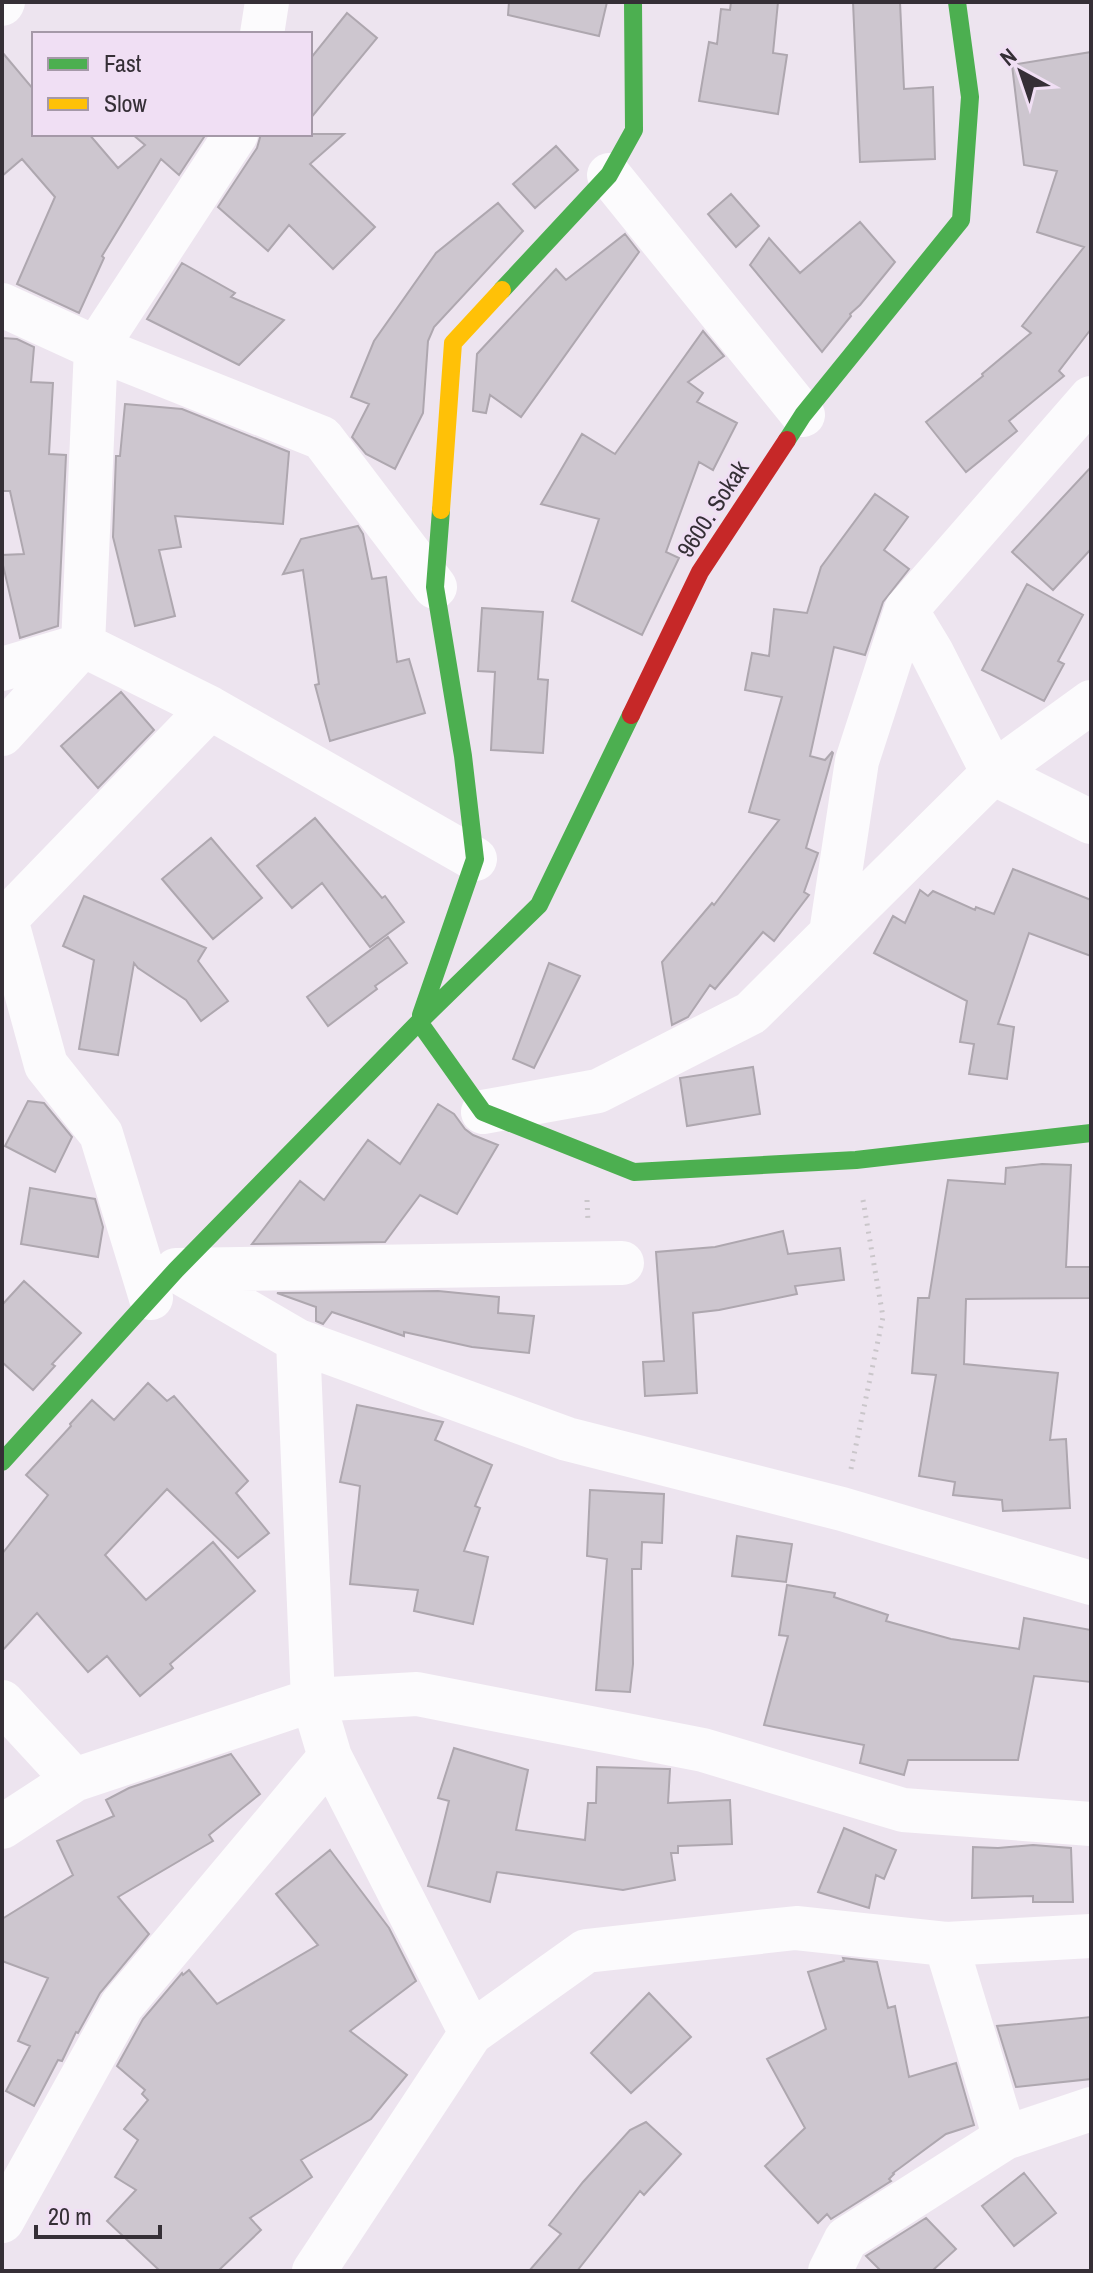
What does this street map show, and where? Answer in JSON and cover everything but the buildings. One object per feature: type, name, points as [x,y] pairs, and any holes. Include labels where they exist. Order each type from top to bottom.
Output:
[{"type":"street","points":[[262,32],[267,2]]},
{"type":"street","points":[[633,2],[634,130],[609,175],[453,343],[435,587],[463,756],[475,859],[419,1022],[483,1112],[634,1172],[856,1160],[1091,1133]]},
{"type":"street","name":"9600. Sokak","points":[[2,1462],[164,1284],[419,1022],[539,905],[700,572],[803,415],[961,220],[970,97],[957,2]]},
{"type":"street","points":[[2,734],[83,645],[96,348],[235,136]]},
{"type":"street","points":[[609,175],[803,415]]},
{"type":"street","points":[[2,305],[96,348],[322,438],[435,587]]},
{"type":"street","points":[[831,933],[857,761],[906,610],[1091,398]]},
{"type":"street","points":[[906,610],[932,653],[993,773],[1091,822]]},
{"type":"street","points":[[5,658],[83,645],[210,708],[475,859]]},
{"type":"street","points":[[483,1112],[598,1091],[751,1013],[993,773],[1091,702]]},
{"type":"street","points":[[210,708],[6,919],[46,1065],[101,1134],[164,1284],[298,1341],[567,1439],[842,1509],[1091,1583]]},
{"type":"street","points":[[164,1284],[606,1263]]},
{"type":"street","points":[[298,1341],[313,1700],[330,1757],[471,2033]]},
{"type":"street","points":[[2,1827],[74,1780],[313,1700],[417,1694],[703,1750],[903,1810],[1091,1824]]},
{"type":"street","points":[[2,1702],[74,1780]]},
{"type":"street","points":[[2,2221],[122,2005],[330,1757]]},
{"type":"street","points":[[314,2271],[471,2033],[586,1951],[796,1928],[946,1944],[1091,1936]]},
{"type":"street","points":[[946,1944],[1005,2138]]},
{"type":"street","points":[[830,2271],[846,2239],[1005,2138],[1091,2109]]},
{"type":"path","points":[[842,1509],[883,1317],[856,1160]]},
{"type":"path","points":[[606,1263],[587,1195],[634,1172]]},
{"type":"traffic: fast","points":[[502,290],[609,175],[634,130],[633,2]]},
{"type":"traffic: fast","points":[[787,440],[803,415],[961,220],[970,97],[957,2]]},
{"type":"traffic: fast","points":[[421,1015],[475,859],[463,756],[435,587],[441,510]]},
{"type":"traffic: fast","points":[[2,1462],[176,1270],[419,1022],[539,905],[631,715]]},
{"type":"traffic: fast","points":[[419,1022],[483,1112],[634,1172],[856,1160],[1091,1133]]},
{"type":"traffic: slow","points":[[441,510],[453,343],[502,290]]},
{"type":"traffic: jam","points":[[631,715],[700,572],[787,440]]}]
